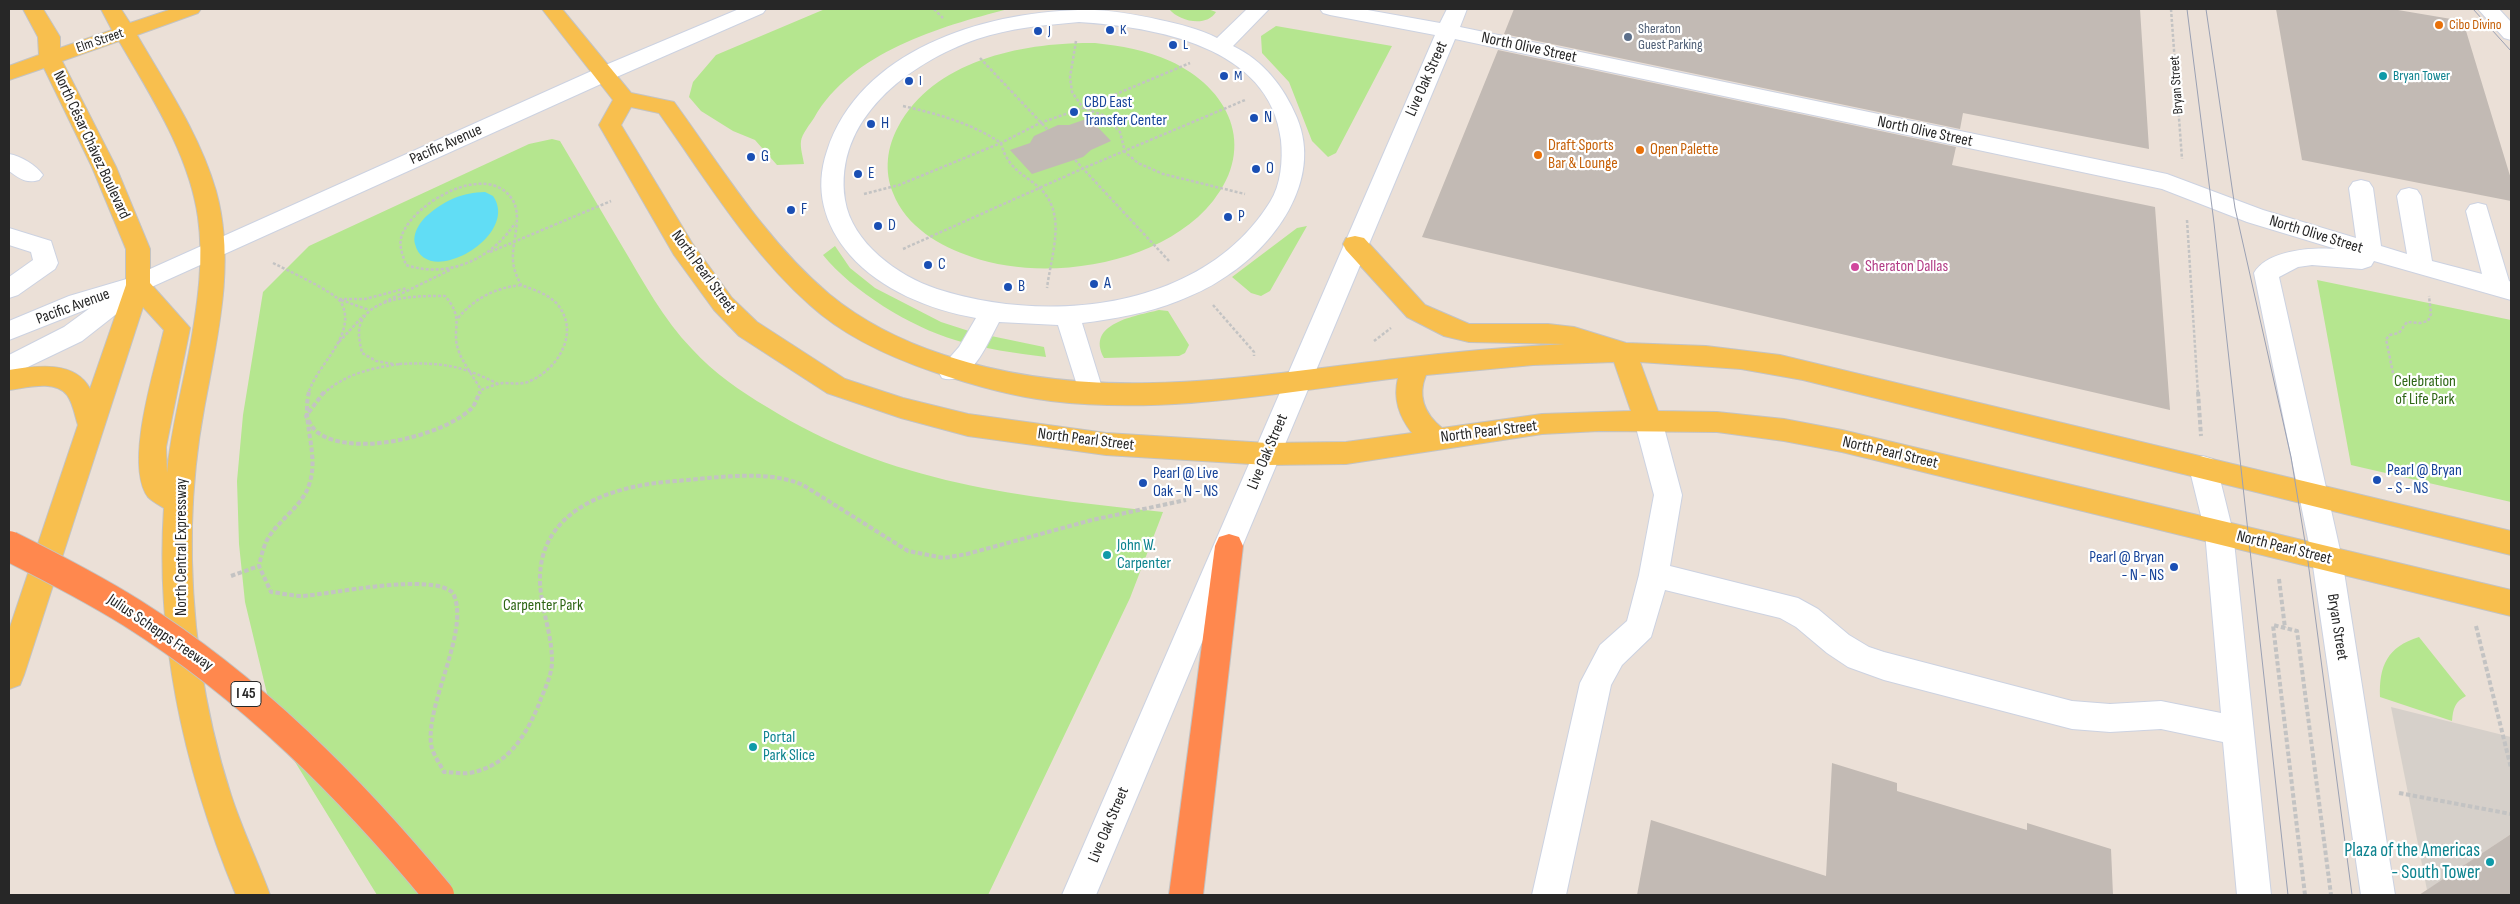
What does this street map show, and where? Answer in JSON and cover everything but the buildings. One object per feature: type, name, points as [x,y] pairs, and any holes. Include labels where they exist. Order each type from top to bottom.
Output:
[{"type":"highway","name":"Julius Schepps Freeway","points":[[9,546],[116,603],[190,651],[236,686],[327,767],[371,812],[440,895]]},
{"type":"highway","points":[[1186,895],[1229,546]]},
{"type":"main road","name":"North César Chávez Boulevard","points":[[33,9],[49,37],[50,58],[104,167],[138,249],[138,285]]},
{"type":"main road","points":[[111,9],[193,160],[204,191],[210,218],[212,251]]},
{"type":"main road","name":"Elm Street","points":[[9,73],[191,9]]},
{"type":"main road","points":[[552,9],[624,99],[666,107],[775,255],[819,299],[845,318],[890,344],[951,371],[986,381],[1040,390],[1140,396],[1187,394],[1522,356],[1623,352],[1742,359],[1803,370],[2315,496],[2511,542]]},
{"type":"main road","name":"North Pearl Street","points":[[624,99],[610,125],[683,249],[723,304],[748,329],[836,386],[901,408],[968,425],[1106,444],[1267,454],[1346,453],[1435,438],[1542,424],[1648,420],[1717,422],[1784,430],[1842,441],[2511,603]]},
{"type":"main road","points":[[1355,244],[1416,311],[1453,328],[1469,333],[1548,333],[1574,336],[1623,352]]},
{"type":"main road","name":"North Central Expressway","points":[[212,251],[210,308],[187,431],[180,503],[180,595],[187,674],[199,745],[220,814],[253,895]]},
{"type":"main road","points":[[9,675],[138,285],[177,328],[151,459],[159,490],[180,503]]},
{"type":"main road","points":[[1623,352],[1648,420]]},
{"type":"main road","points":[[1416,367],[1407,389],[1408,402],[1413,415],[1422,428],[1435,438]]},
{"type":"main road","points":[[9,380],[49,377],[65,380],[76,387],[92,426]]},
{"type":"street","name":"Pacific Avenue","points":[[9,331],[78,302],[138,285],[604,74],[756,9]]},
{"type":"street","points":[[1220,47],[1259,9]]},
{"type":"street","name":"North Olive Street","points":[[1330,9],[1448,31],[2167,182],[2255,216],[2504,290]]},
{"type":"street","name":"Live Oak Street","points":[[1079,895],[1229,546],[1355,244],[1457,9]]},
{"type":"street","points":[[2488,9],[2511,34]]},
{"type":"street","points":[[1123,13],[1189,33],[1220,47],[1248,66],[1271,89],[1286,115],[1294,143],[1292,173],[1281,204],[1260,234],[1230,261],[1193,284],[1153,300],[1112,311],[1068,317],[1029,317],[992,314],[935,299],[901,284],[868,260],[845,232],[833,201],[832,168],[841,136],[860,105],[888,78],[922,56],[961,37],[999,26],[1039,19],[1123,13]]},
{"type":"street","points":[[9,160],[31,175]]},
{"type":"street","points":[[2361,188],[2370,251]]},
{"type":"street","points":[[2409,196],[2415,265]]},
{"type":"street","points":[[2478,211],[2504,290]]},
{"type":"street","points":[[9,236],[42,247],[46,263],[9,288]]},
{"type":"street","name":"Bryan Street","points":[[2378,895],[2327,559],[2266,273],[2284,261],[2304,257],[2415,265]]},
{"type":"street","name":"Pacific Avenue","points":[[9,366],[73,334],[138,285]]},
{"type":"street","points":[[951,371],[968,354],[992,314]]},
{"type":"street","points":[[1068,317],[1091,394]]},
{"type":"street","points":[[1549,895],[1596,684],[1611,655],[1640,628],[1654,575],[1668,495],[1648,420]]},
{"type":"street","points":[[2203,467],[2219,532],[2254,895]]},
{"type":"street","points":[[1654,575],[1787,607],[1807,618],[1838,644],[1858,657],[1884,666],[2072,715],[2110,718],[2160,714],[2238,730]]},
{"type":"path","name":"Bryan Street","points":[[2171,9],[2182,162]]},
{"type":"path","points":[[1076,38],[1070,76],[1072,92],[1083,108],[1105,116],[1120,132],[1125,152],[1138,163],[1163,174],[1245,194]]},
{"type":"path","points":[[976,54],[1040,124],[1048,130]]},
{"type":"path","points":[[861,195],[899,185],[1040,124],[1192,62]]},
{"type":"path","points":[[903,249],[1084,168],[1245,100]]},
{"type":"path","points":[[896,104],[961,120],[981,128],[1001,142],[1003,157],[1021,176],[1042,188],[1052,204],[1054,222],[1047,288]]},
{"type":"path","points":[[1075,160],[1175,266]]},
{"type":"path","points":[[515,223],[503,241],[467,263],[438,271],[420,271],[406,265],[401,251],[402,236],[409,221],[432,200],[444,192],[460,187],[485,184],[508,192],[514,201],[517,239],[513,262],[521,285]]},
{"type":"path","points":[[339,299],[372,298],[416,284],[467,263],[517,239],[611,201]]},
{"type":"path","points":[[2186,215],[2201,436]]},
{"type":"path","points":[[272,263],[339,299],[369,310]]},
{"type":"path","points":[[416,284],[369,310],[337,344],[319,370],[308,394],[306,416],[314,471],[308,489],[267,541],[258,566],[271,592],[298,596],[420,583],[439,584],[452,591],[458,601],[458,616],[433,720],[431,745],[444,772],[472,774],[495,764],[516,749],[528,732],[550,677],[552,646],[540,580],[542,560],[548,543],[566,519],[590,501],[613,491],[639,484],[767,476],[788,478],[803,484],[908,551],[944,558],[967,554],[1092,520],[1186,500]]},
{"type":"path","points":[[306,416],[316,432],[333,440],[383,443],[440,429],[471,409],[481,390],[499,384],[529,382],[553,368],[567,345],[568,328],[559,308],[547,296],[521,285],[508,286],[488,292],[469,304],[458,319]]},
{"type":"path","points":[[2395,383],[2386,339],[2390,335],[2399,333],[2408,322],[2420,323],[2430,320],[2432,316],[2428,294]]},
{"type":"path","points":[[400,364],[376,361],[362,353],[358,335],[360,325],[369,310],[394,300],[421,295],[445,296],[456,306],[458,319],[456,341],[459,354],[470,368],[481,390]]},
{"type":"path","points":[[337,344],[344,328],[346,316],[339,299]]},
{"type":"path","points":[[1210,301],[1254,352]]},
{"type":"path","points":[[1371,343],[1394,325]]},
{"type":"path","points":[[306,416],[315,400],[333,385],[356,373],[378,367],[428,362],[455,364],[470,368],[499,384]]},
{"type":"path","points":[[231,576],[258,566]]},
{"type":"path","points":[[2279,576],[2285,628]]},
{"type":"path","points":[[2475,621],[2511,768]]},
{"type":"path","points":[[2305,895],[2273,625],[2297,631],[2331,895]]},
{"type":"path","points":[[2408,795],[2511,814]]},
{"type":"green space","points":[[825,9],[1008,9],[926,34],[874,59],[830,95],[808,126],[801,141],[804,164],[777,165],[755,140],[733,131],[701,111],[689,97],[693,82],[716,55]]},
{"type":"green space","points":[[1169,9],[1208,9],[1216,12],[1206,20],[1192,21],[1179,17]]},
{"type":"green space","points":[[1276,26],[1392,46],[1336,153],[1328,157],[1312,141],[1289,82],[1262,53],[1261,36]]},
{"type":"green space","points":[[1095,43],[1133,49],[1170,61],[1191,73],[1208,87],[1221,103],[1230,120],[1234,140],[1233,160],[1226,180],[1213,201],[1191,223],[1164,240],[1134,254],[1101,263],[1067,268],[1034,268],[1002,265],[972,257],[936,241],[925,234],[906,216],[890,185],[888,176],[889,151],[898,127],[914,104],[934,85],[958,70],[984,59],[1011,51],[1040,46]]},
{"type":"green space","name":"Carpenter Park","points":[[552,139],[560,141],[646,286],[672,325],[709,366],[757,401],[814,433],[861,454],[909,470],[958,483],[1008,492],[1163,512],[1130,598],[988,895],[377,895],[276,731],[245,602],[239,544],[237,481],[243,415],[263,292],[309,246],[529,144]]},
{"type":"green space","points":[[1307,226],[1270,291],[1261,296],[1251,293],[1232,277],[1297,228]]},
{"type":"green space","points":[[835,246],[850,268],[875,288],[941,322],[972,332],[1044,347],[1046,357],[966,343],[938,334],[902,317],[866,294],[835,268],[823,255]]},
{"type":"green space","name":"Celebration of Life Park","points":[[2317,280],[2511,320],[2511,502],[2351,465]]},
{"type":"green space","points":[[1159,310],[1168,311],[1189,345],[1185,353],[1179,356],[1104,358],[1100,346],[1101,337],[1107,329],[1126,319]]},
{"type":"green space","points":[[2419,637],[2466,696],[2455,706],[2452,721],[2380,697],[2381,676],[2387,659],[2399,646]]},
{"type":"shaded area","points":[[2391,707],[2511,737],[2511,834],[2427,890]]},
{"type":"water","points":[[485,192],[493,196],[498,211],[494,227],[484,241],[469,252],[452,260],[436,262],[423,257],[414,240],[420,223],[442,204],[469,194]]},
{"type":"tram line","points":[[2187,9],[2214,223],[2288,895]]},
{"type":"tram line","points":[[2206,9],[2235,208],[2291,457],[2307,554],[2352,895]]},
{"type":"tram line","points":[[2473,9],[2511,51]]},
{"type":"place","name":"Cibo Divino","points":[[2439,25]]},
{"type":"place","name":"K","points":[[1110,30]]},
{"type":"place","name":"J","points":[[1038,31]]},
{"type":"place","name":"Sheraton Guest Parking","points":[[1628,37]]},
{"type":"place","name":"L","points":[[1173,45]]},
{"type":"place","name":"M","points":[[1224,76]]},
{"type":"place","name":"Bryan Tower","points":[[2383,76]]},
{"type":"place","name":"I","points":[[909,81]]},
{"type":"place","name":"CBD East Transfer Center","points":[[1074,112]]},
{"type":"place","name":"N","points":[[1254,118]]},
{"type":"place","name":"H","points":[[871,124]]},
{"type":"place","name":"Open Palette","points":[[1640,150]]},
{"type":"place","name":"Draft Sports Bar & Lounge","points":[[1538,155]]},
{"type":"place","name":"G","points":[[751,157]]},
{"type":"place","name":"O","points":[[1256,169]]},
{"type":"place","name":"E","points":[[858,174]]},
{"type":"place","name":"F","points":[[791,210]]},
{"type":"place","name":"P","points":[[1228,217]]},
{"type":"place","name":"D","points":[[878,226]]},
{"type":"place","name":"C","points":[[928,265]]},
{"type":"place","name":"Sheraton Dallas","points":[[1855,267]]},
{"type":"place","name":"A","points":[[1094,284]]},
{"type":"place","name":"B","points":[[1008,287]]},
{"type":"place","name":"Pearl @ Bryan - S - NS","points":[[2377,480]]},
{"type":"place","name":"Pearl @ Live Oak - N - NS","points":[[1143,483]]},
{"type":"place","name":"John W. Carpenter","points":[[1107,555]]},
{"type":"place","name":"Pearl @ Bryan - N - NS","points":[[2174,567]]},
{"type":"place","name":"Portal Park Slice","points":[[753,747]]},
{"type":"place","name":"Plaza of the Americas - South Tower","points":[[2490,862]]}]
